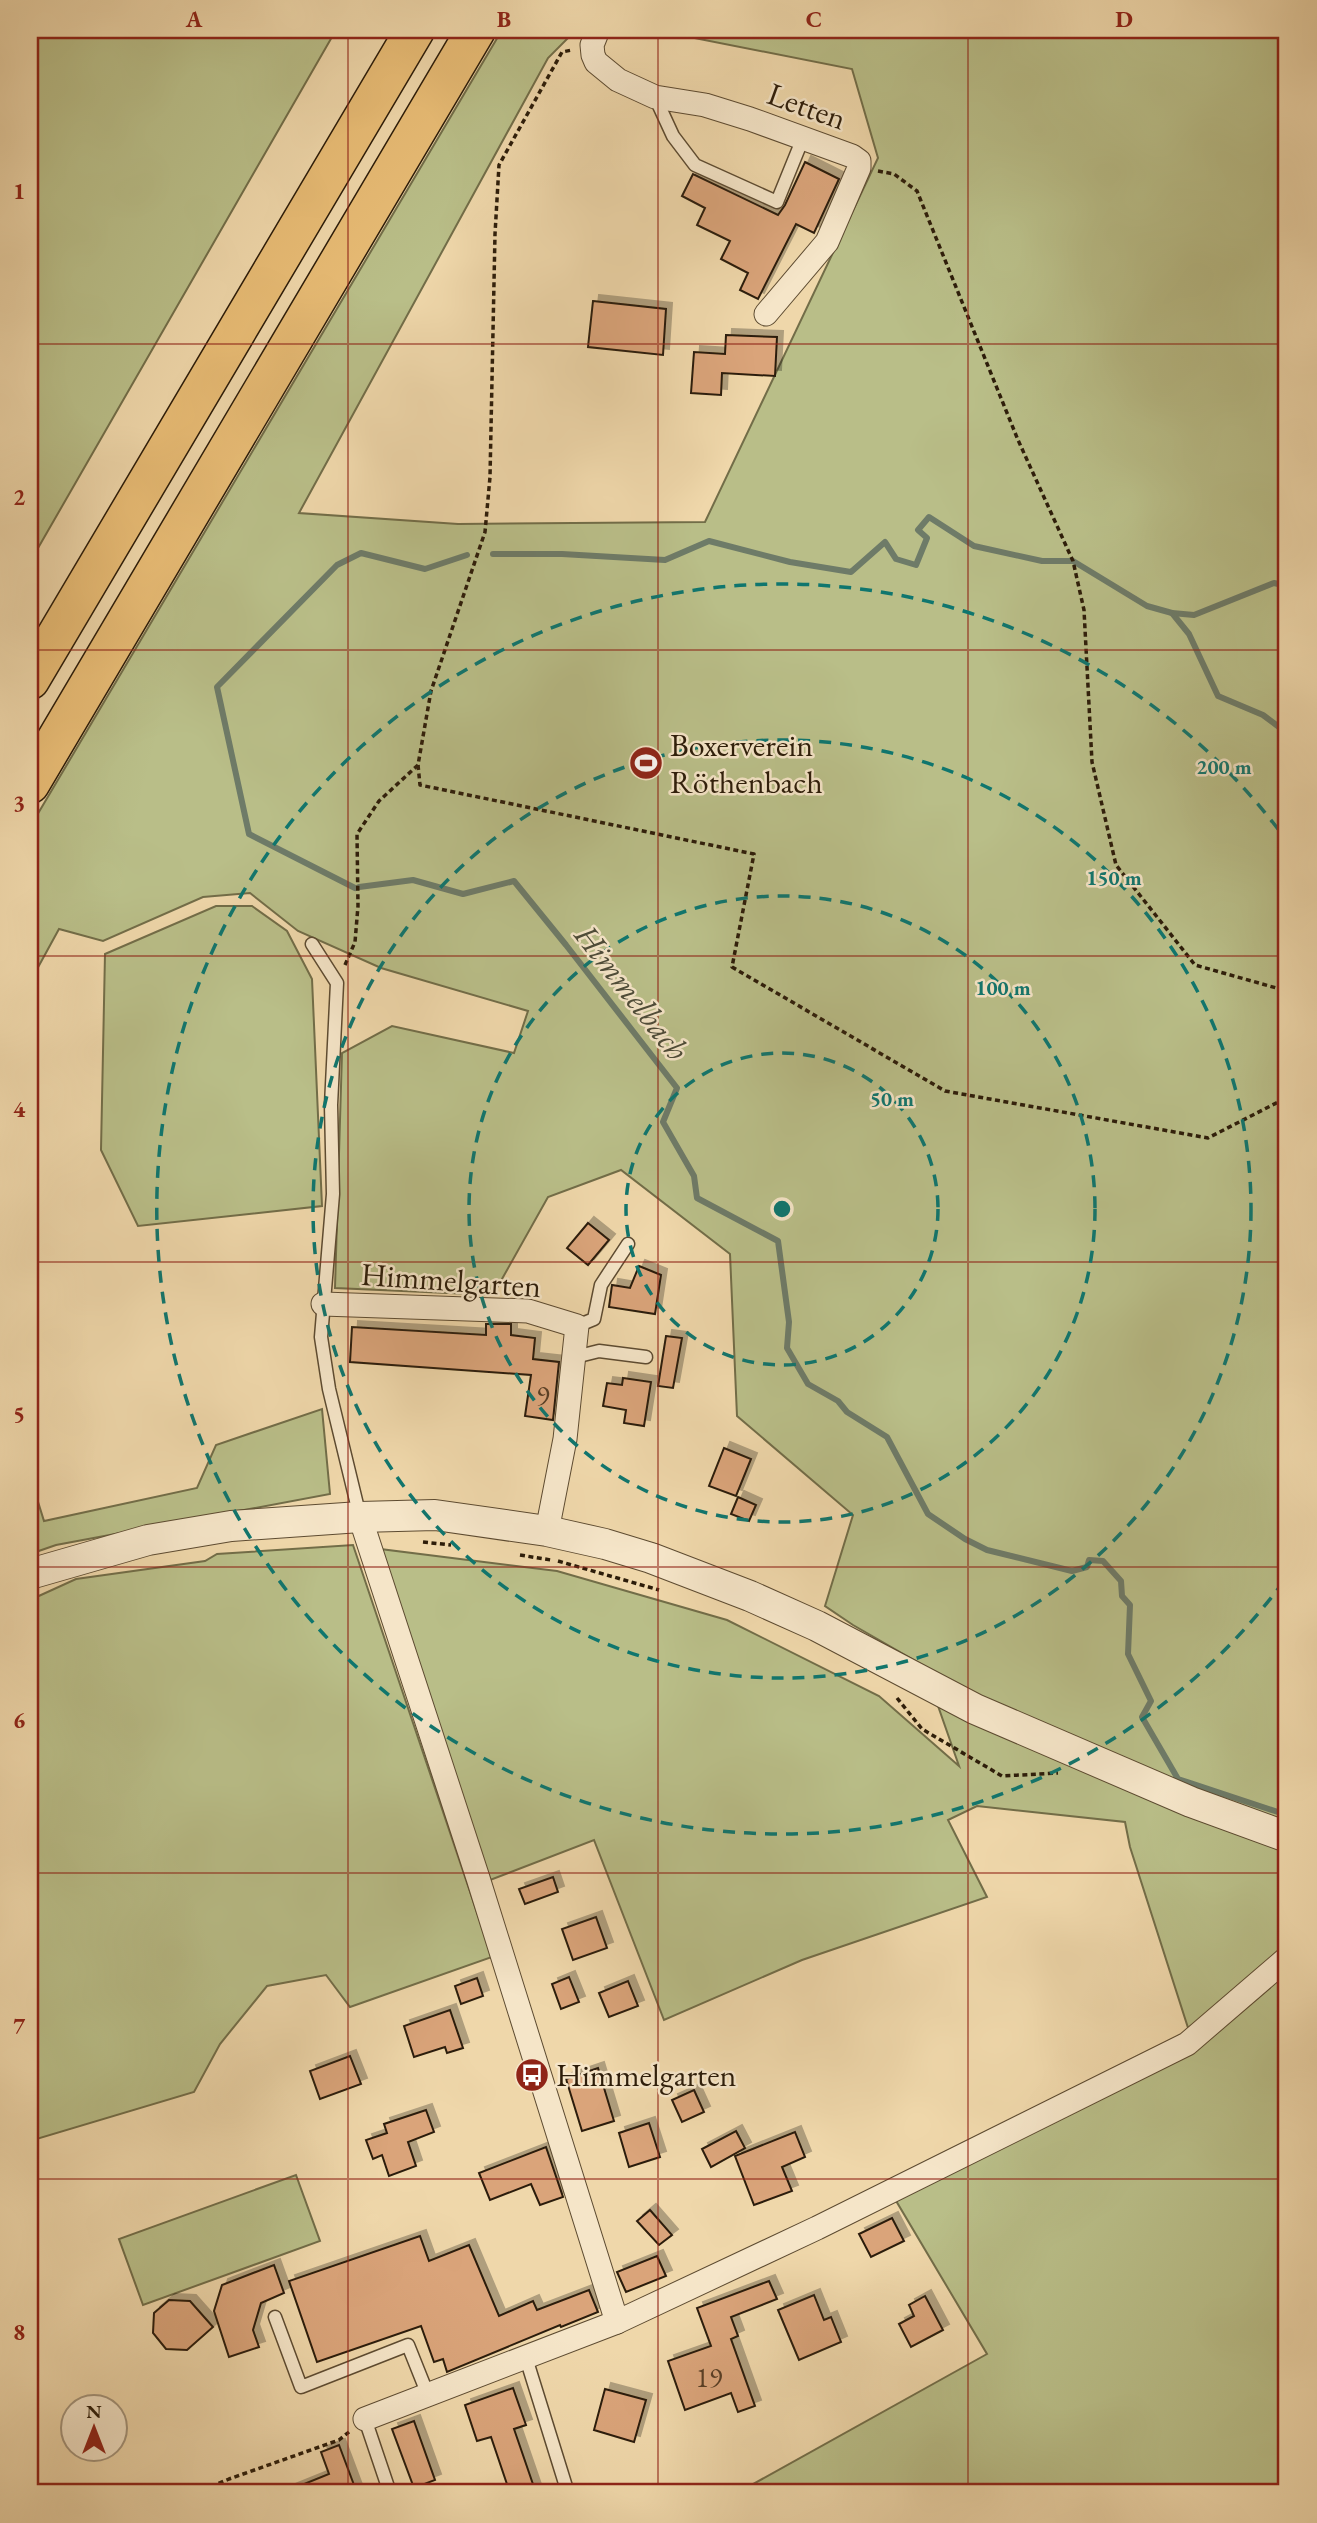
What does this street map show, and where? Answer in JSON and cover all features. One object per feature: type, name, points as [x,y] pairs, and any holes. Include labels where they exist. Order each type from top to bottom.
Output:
[{"type":"highway","points":[[30,680],[415,30]]},
{"type":"highway","points":[[30,784],[476,30]]},
{"type":"street","name":"Letten","points":[[595,37],[593,55],[596,62],[618,80],[655,97],[705,105],[750,119],[852,156],[859,161],[859,168],[827,242],[766,314]]},
{"type":"street","name":"Himmelgarten","points":[[323,1304],[528,1311],[577,1326],[565,1438],[547,1531]]},
{"type":"street","points":[[30,1574],[148,1541],[231,1526],[360,1517],[435,1516],[547,1531],[651,1558],[750,1596],[817,1626],[975,1709],[1191,1802],[1287,1837]]},
{"type":"street","points":[[360,1517],[482,1891],[617,2322]]},
{"type":"street","points":[[365,2419],[617,2322],[817,2228],[1187,2044],[1287,1958]]},
{"type":"lane","points":[[655,97],[673,136],[695,165],[777,202],[803,138]]},
{"type":"lane","points":[[312,944],[337,983],[331,1105],[333,1194],[321,1337],[328,1389],[360,1517]]},
{"type":"lane","points":[[577,1326],[594,1319],[601,1285],[628,1244]]},
{"type":"lane","points":[[575,1357],[599,1351],[646,1357]]},
{"type":"lane","points":[[275,2317],[301,2387],[408,2345],[428,2395]]},
{"type":"lane","points":[[526,2358],[568,2493]]},
{"type":"lane","points":[[365,2419],[390,2493]]},
{"type":"path","points":[[595,37],[562,52],[499,164],[490,477],[485,532],[431,691],[418,765],[420,785],[754,854],[732,967],[945,1091],[1208,1138],[1284,1099],[1287,1089]]},
{"type":"path","points":[[859,168],[894,174],[917,191],[1018,440],[1073,561],[1084,610],[1092,762],[1116,865],[1195,965],[1287,991]]},
{"type":"path","points":[[337,983],[355,942],[358,906],[357,834],[379,801],[418,765]]},
{"type":"path","points":[[416,1542],[454,1545]]},
{"type":"path","points":[[516,1554],[554,1560],[670,1594]]},
{"type":"path","points":[[892,1691],[922,1729],[1002,1776],[1063,1772]]},
{"type":"path","points":[[195,2493],[339,2440],[365,2419]]},
{"type":"green space","points":[[38,30],[336,30],[30,562],[30,79]]},
{"type":"green space","points":[[502,30],[576,30],[548,58],[299,513],[458,524],[705,522],[878,158],[852,69],[654,30],[1287,30],[1287,2493],[737,2493],[987,2354],[895,2199],[1190,2034],[1130,1847],[1125,1822],[977,1806],[948,1820],[987,1897],[802,1960],[664,2020],[594,1840],[485,1882],[380,1549],[557,1571],[727,1620],[879,1696],[959,1766],[924,1666],[825,1606],[853,1515],[737,1416],[730,1254],[621,1170],[548,1197],[493,1295],[335,1288],[342,1053],[392,1026],[514,1053],[528,1011],[381,968],[298,931],[250,893],[203,897],[103,941],[59,929],[30,982],[30,827]]},
{"type":"green space","points":[[216,906],[252,906],[287,931],[312,979],[322,1206],[138,1226],[101,1150],[105,954]]},
{"type":"green space","points":[[322,1409],[330,1494],[56,1545],[30,1554],[30,1476],[44,1521],[197,1488],[216,1445]]},
{"type":"green space","points":[[353,1545],[492,1957],[350,2007],[326,1975],[267,1986],[220,2044],[194,2092],[30,2141],[30,1600],[76,1579],[205,1561],[217,1554]]},
{"type":"green space","points":[[296,2175],[320,2241],[143,2305],[119,2239]]},
{"type":"building","points":[[805,162],[839,179],[814,233],[796,224],[758,299],[740,290],[748,273],[721,259],[730,241],[697,225],[705,208],[682,196],[693,174],[778,215]]},
{"type":"building","points":[[593,301],[666,309],[663,355],[588,347]]},
{"type":"building","points":[[726,335],[777,337],[775,376],[722,373],[721,395],[691,393],[694,352],[725,354]]},
{"type":"building","points":[[588,1223],[609,1240],[588,1265],[567,1248]]},
{"type":"building","points":[[639,1266],[661,1275],[655,1314],[609,1307],[612,1285],[630,1288]]},
{"type":"building","points":[[486,1324],[511,1324],[511,1335],[535,1338],[533,1359],[559,1362],[553,1420],[525,1416],[531,1375],[350,1362],[352,1327],[486,1335]]},
{"type":"building","points":[[666,1336],[682,1338],[673,1388],[658,1386]]},
{"type":"building","points":[[623,1378],[651,1382],[644,1426],[624,1423],[626,1410],[603,1406],[607,1383],[622,1385]]},
{"type":"building","points":[[724,1448],[751,1459],[736,1496],[709,1486]]},
{"type":"building","points":[[738,1497],[756,1505],[749,1521],[731,1514]]},
{"type":"building","points":[[553,1877],[558,1892],[525,1904],[519,1889]]},
{"type":"building","points":[[596,1917],[607,1948],[573,1960],[562,1929]]},
{"type":"building","points":[[569,1977],[579,2002],[561,2009],[552,1984]]},
{"type":"building","points":[[477,1978],[483,1996],[461,2004],[455,1986]]},
{"type":"building","points":[[628,1981],[638,2006],[609,2017],[599,1993]]},
{"type":"building","points":[[450,2010],[463,2048],[447,2053],[445,2047],[414,2057],[404,2026]]},
{"type":"building","points":[[350,2056],[361,2084],[320,2099],[310,2071]]},
{"type":"building","points":[[598,2068],[614,2121],[582,2131],[566,2079]]},
{"type":"building","points":[[694,2090],[704,2112],[682,2122],[672,2100]]},
{"type":"building","points":[[426,2110],[434,2132],[408,2142],[416,2166],[389,2176],[382,2155],[373,2159],[366,2140],[387,2133],[384,2124]]},
{"type":"building","points":[[649,2123],[660,2157],[629,2167],[619,2133]]},
{"type":"building","points":[[736,2131],[745,2148],[711,2167],[702,2149]]},
{"type":"building","points":[[795,2132],[805,2157],[782,2167],[792,2191],[754,2205],[735,2156]]},
{"type":"building","points":[[546,2147],[563,2197],[540,2205],[531,2184],[490,2200],[479,2173]]},
{"type":"building","points":[[650,2210],[672,2235],[659,2245],[637,2221]]},
{"type":"building","points":[[892,2218],[904,2241],[871,2257],[859,2234]]},
{"type":"building","points":[[420,2236],[429,2261],[469,2245],[499,2316],[533,2301],[537,2310],[589,2290],[598,2312],[447,2372],[443,2359],[434,2362],[421,2326],[317,2362],[289,2281]]},
{"type":"building","points":[[657,2256],[666,2276],[626,2292],[617,2272]]},
{"type":"building","points":[[274,2265],[284,2293],[261,2303],[253,2330],[259,2347],[229,2357],[214,2311],[222,2285]]},
{"type":"building","points":[[769,2281],[777,2299],[731,2317],[738,2336],[731,2339],[755,2406],[738,2412],[731,2393],[685,2410],[668,2361],[711,2346],[697,2308]]},
{"type":"building","points":[[814,2295],[824,2320],[831,2317],[841,2342],[799,2360],[778,2310]]},
{"type":"building","points":[[925,2296],[943,2330],[911,2347],[899,2324],[914,2316],[909,2305]]},
{"type":"building","points":[[169,2300],[190,2301],[213,2327],[187,2350],[166,2349],[153,2333],[154,2313]]},
{"type":"building","points":[[513,2388],[526,2425],[514,2429],[536,2493],[510,2493],[491,2437],[477,2441],[465,2405]]},
{"type":"building","points":[[605,2389],[646,2400],[634,2442],[594,2430]]},
{"type":"building","points":[[414,2421],[435,2480],[414,2488],[392,2429]]},
{"type":"building","points":[[339,2445],[357,2493],[282,2493],[329,2474],[321,2452]]},
{"type":"waterway","name":"Himmelbach","points":[[493,554],[562,554],[665,560],[709,541],[790,562],[851,572],[885,542],[896,559],[916,565],[927,538],[918,530],[929,517],[974,546],[1042,561],[1073,561],[1147,606],[1172,613],[1189,634],[1218,696],[1263,715],[1287,733]]},
{"type":"waterway","name":"Himmelbach","points":[[355,888],[249,834],[217,687],[337,565],[361,553],[425,569],[467,555]]},
{"type":"waterway","points":[[1172,613],[1194,615],[1274,583],[1287,586]]},
{"type":"waterway","name":"Himmelbach","points":[[359,887],[413,880],[463,894],[514,881],[677,1088],[663,1122],[694,1176],[697,1198],[778,1241],[789,1322],[787,1348],[808,1384],[838,1401],[847,1412],[887,1437],[928,1514],[965,1539],[987,1550],[1072,1571],[1087,1567],[1089,1560],[1103,1561],[1121,1581],[1122,1596],[1130,1605],[1128,1654],[1151,1701],[1142,1717],[1178,1779],[1287,1815]]},
{"type":"place","name":"Boxerverein Röthenbach","points":[[646,763]]},
{"type":"place","name":"Himmelgarten","points":[[532,2075]]}]
